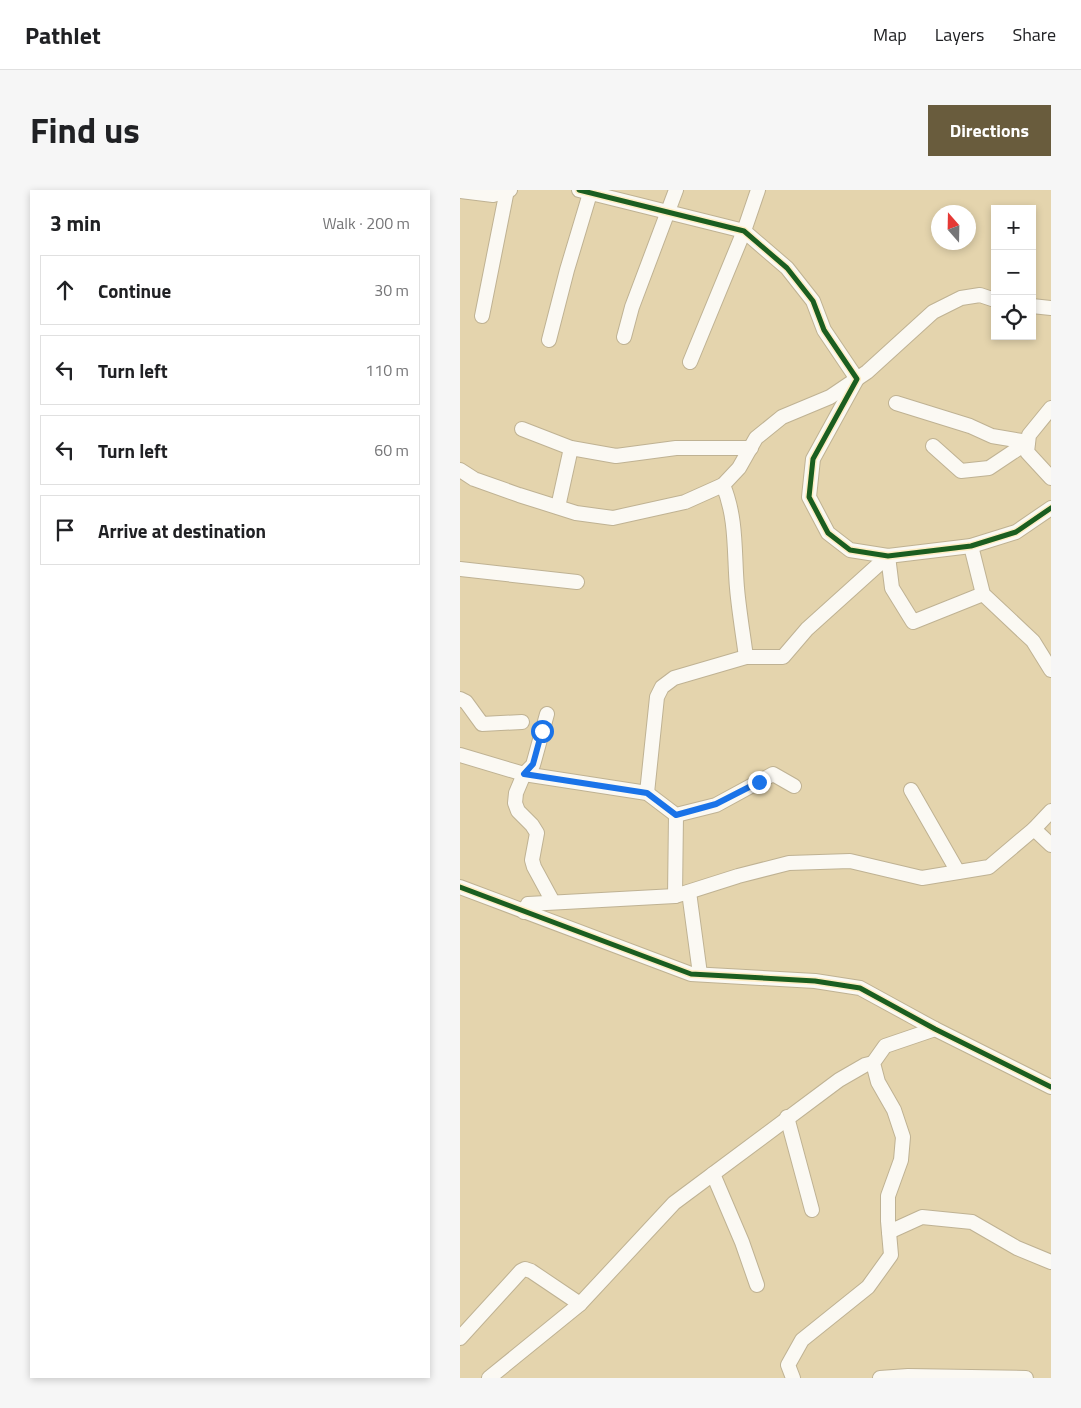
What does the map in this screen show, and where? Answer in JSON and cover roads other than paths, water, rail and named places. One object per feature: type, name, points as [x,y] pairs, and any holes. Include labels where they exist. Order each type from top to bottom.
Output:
[{"type":"street","points":[[460,191],[493,195],[508,190]]},
{"type":"street","points":[[482,316],[508,190]]},
{"type":"street","points":[[624,337],[632,307],[676,190]]},
{"type":"street","points":[[690,362],[744,231],[758,190]]},
{"type":"street","points":[[549,340],[587,191],[744,231],[787,268],[812,302],[824,330],[857,379]]},
{"type":"street","points":[[460,470],[474,479],[519,496],[576,513],[612,518],[685,502],[723,485],[740,468],[756,438],[782,416],[830,396],[868,372],[933,312],[962,298],[980,295],[991,299]]},
{"type":"street","points":[[1036,306],[1051,308]]},
{"type":"street","points":[[857,379],[813,459],[809,497],[828,533],[850,550],[888,556],[971,546],[1016,532],[1051,508]]},
{"type":"street","points":[[896,403],[970,426],[992,436],[1028,442]]},
{"type":"street","points":[[1051,408],[1029,435],[1027,452],[1051,478]]},
{"type":"street","points":[[522,429],[571,448],[616,456],[676,448],[751,448]]},
{"type":"street","points":[[933,446],[961,471],[989,468],[1028,442]]},
{"type":"street","points":[[558,507],[571,448]]},
{"type":"street","points":[[723,485],[730,507],[737,587],[746,657]]},
{"type":"street","points":[[971,546],[983,594],[1033,641],[1051,670]]},
{"type":"street","points":[[888,556],[892,588],[913,622],[983,594]]},
{"type":"street","points":[[647,793],[657,697],[662,687],[674,678],[746,657],[783,657],[807,629],[888,556]]},
{"type":"street","points":[[460,569],[577,582]]},
{"type":"street","points":[[460,698],[466,702],[482,724],[522,722]]},
{"type":"street","points":[[547,714],[533,764],[524,774],[514,803],[518,811],[537,832],[532,860],[534,868],[554,902]]},
{"type":"street","points":[[460,755],[524,774],[647,793],[676,815]]},
{"type":"street","points":[[676,815],[716,804],[773,774],[794,786]]},
{"type":"street","points":[[911,790],[958,872]]},
{"type":"street","points":[[524,912],[528,904],[675,896],[738,876],[789,863],[850,861],[922,878],[958,872],[989,866],[1051,811]]},
{"type":"street","points":[[675,896],[676,815]]},
{"type":"street","points":[[1034,828],[1051,845]]},
{"type":"street","points":[[460,887],[691,974],[816,981],[860,988],[935,1029],[1051,1087]]},
{"type":"street","points":[[689,892],[700,974]]},
{"type":"street","points":[[489,1378],[580,1304],[674,1203],[839,1080],[865,1065],[873,1063],[886,1046],[935,1029]]},
{"type":"street","points":[[793,1378],[788,1365],[802,1340],[868,1287],[892,1255],[888,1196],[901,1160],[903,1137],[894,1110],[878,1082],[873,1063]]},
{"type":"street","points":[[787,1117],[812,1210]]},
{"type":"street","points":[[713,1174],[742,1242],[757,1286]]},
{"type":"street","points":[[889,1232],[922,1217],[972,1222],[1017,1248],[1051,1262]]},
{"type":"street","points":[[460,1338],[521,1271],[525,1269],[532,1271],[580,1304]]},
{"type":"street","points":[[880,1378],[908,1376],[1026,1378]]}]
